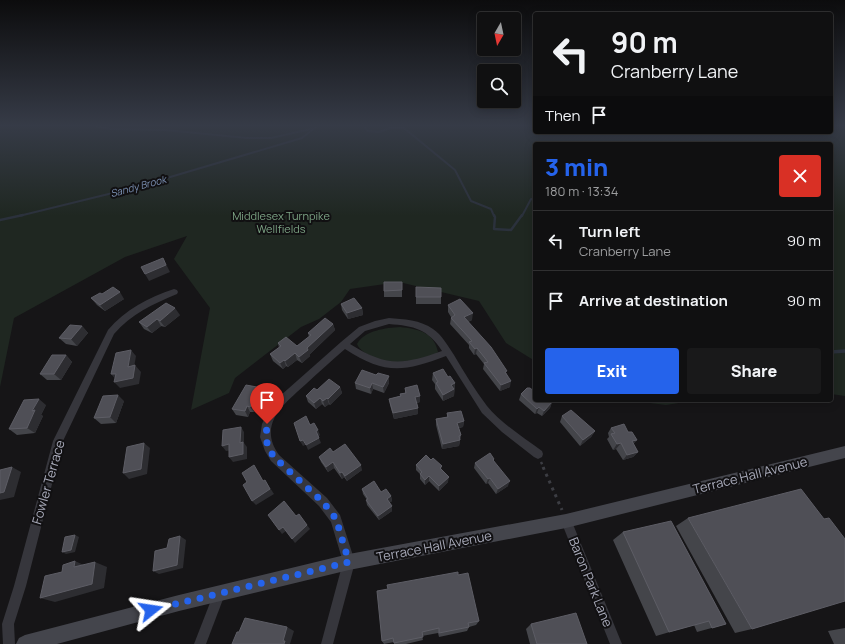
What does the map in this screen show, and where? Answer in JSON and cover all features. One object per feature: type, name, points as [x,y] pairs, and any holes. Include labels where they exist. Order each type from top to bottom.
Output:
[{"type":"main road","name":"Terrace Hall Avenue","points":[[25,644],[349,562],[566,521],[845,452]]},
{"type":"street","name":"Fowler Terrace","points":[[9,644],[8,624],[20,586],[58,441],[111,332],[128,314],[174,292]]},
{"type":"street","points":[[328,644],[349,562],[336,519],[323,502],[275,458],[268,448],[266,437],[267,424],[273,410],[283,399],[362,329],[390,321],[404,322],[420,326],[430,331],[448,352],[485,410],[505,429],[538,454]]},
{"type":"street","points":[[344,344],[371,361],[398,366],[417,364],[448,352]]},
{"type":"street","name":"Baron Park Lane","points":[[566,521],[616,644]]},
{"type":"street","points":[[200,644],[220,594]]},
{"type":"path","points":[[538,454],[566,521]]},
{"type":"green space","name":"Middlesex Turnpike Wellfields","points":[[0,156],[533,156],[533,360],[506,343],[479,301],[399,282],[350,289],[341,302],[319,319],[301,327],[235,378],[229,393],[191,410],[210,308],[174,259],[187,236],[125,257],[14,318],[0,387]]},
{"type":"green space","name":"Middlesex Turnpike Wellfields","points":[[833,156],[845,156],[845,396],[833,394]]},
{"type":"green space","points":[[400,327],[413,329],[429,336],[436,345],[438,352],[420,361],[396,364],[372,357],[360,349],[357,344],[361,339],[370,333],[382,329]]},
{"type":"green space","points":[[642,402],[685,402],[666,405]]},
{"type":"building","points":[[163,258],[166,265],[145,274],[141,267]]},
{"type":"building","points":[[384,282],[402,282],[402,290],[384,291]]},
{"type":"building","points":[[113,287],[120,292],[100,305],[91,298],[100,293],[102,294]]},
{"type":"building","points":[[416,287],[441,288],[441,297],[416,297]]},
{"type":"building","points":[[354,298],[362,308],[347,313],[341,304]]},
{"type":"building","points":[[460,299],[473,313],[464,317],[491,347],[507,371],[505,372],[511,381],[501,385],[484,363],[488,362],[477,348],[475,349],[469,342],[472,341],[451,318],[455,315],[448,305]]},
{"type":"building","points":[[166,303],[175,308],[160,321],[157,319],[147,327],[139,322]]},
{"type":"building","points":[[325,318],[333,324],[307,348],[308,350],[299,357],[295,353],[280,363],[270,354],[281,346],[278,343],[286,337],[297,346],[311,335],[308,333]]},
{"type":"building","points":[[70,325],[82,326],[71,339],[59,338]]},
{"type":"building","points":[[131,350],[128,367],[135,365],[133,378],[114,382],[116,374],[111,374],[116,353]]},
{"type":"building","points":[[52,355],[66,355],[54,374],[40,374]]},
{"type":"building","points":[[443,369],[448,377],[450,376],[455,383],[451,385],[454,389],[443,395],[436,383],[438,382],[433,373]]},
{"type":"building","points":[[362,370],[376,375],[378,373],[389,376],[383,387],[372,383],[370,388],[355,383]]},
{"type":"building","points":[[329,379],[340,387],[328,399],[327,398],[323,401],[320,398],[314,403],[306,396],[314,388],[317,390]]},
{"type":"building","points":[[246,385],[257,387],[253,396],[255,397],[250,407],[247,406],[245,411],[232,409]]},
{"type":"building","points":[[417,385],[420,396],[415,397],[418,408],[393,413],[389,399],[406,393],[405,388]]},
{"type":"building","points":[[527,388],[530,388],[533,390],[533,402],[552,402],[544,411],[539,407],[537,409],[521,394]]},
{"type":"building","points":[[118,395],[110,417],[94,418],[103,396]]},
{"type":"building","points":[[39,399],[32,411],[35,410],[27,428],[9,429],[24,400]]},
{"type":"building","points":[[571,410],[595,431],[583,440],[562,416]]},
{"type":"building","points":[[461,411],[464,421],[457,423],[461,435],[459,436],[460,440],[443,444],[436,419],[448,417],[447,413]]},
{"type":"building","points":[[306,416],[310,425],[314,423],[318,430],[316,431],[319,438],[306,445],[303,440],[300,441],[294,423]]},
{"type":"building","points":[[624,424],[628,432],[632,432],[637,440],[632,441],[638,452],[627,455],[621,443],[617,444],[611,434],[615,433],[611,428]]},
{"type":"building","points":[[241,427],[240,443],[243,442],[243,454],[229,457],[229,444],[222,446],[223,430]]},
{"type":"building","points":[[144,443],[141,469],[123,473],[127,447]]},
{"type":"building","points":[[345,444],[361,465],[345,476],[342,472],[340,473],[333,462],[326,467],[319,457],[330,448],[333,452]]},
{"type":"building","points":[[490,453],[494,459],[493,460],[510,481],[498,489],[490,478],[488,479],[475,463]]},
{"type":"building","points":[[426,455],[431,460],[433,458],[442,466],[440,468],[449,477],[439,486],[429,476],[425,480],[420,474],[422,472],[416,465]]},
{"type":"building","points":[[254,465],[263,481],[265,480],[270,489],[252,501],[243,485],[247,482],[242,473]]},
{"type":"building","points":[[12,467],[4,492],[0,493],[0,470]]},
{"type":"building","points":[[374,481],[381,492],[386,489],[391,496],[387,499],[392,506],[378,516],[366,500],[368,499],[362,489]]},
{"type":"building","points":[[801,489],[824,519],[829,518],[845,539],[845,601],[752,629],[688,518]]},
{"type":"building","points":[[284,501],[296,516],[299,514],[307,525],[292,539],[283,527],[279,530],[268,515]]},
{"type":"building","points":[[671,521],[726,624],[712,628],[709,621],[669,632],[623,532]]},
{"type":"building","points":[[75,535],[71,550],[62,552],[65,537]]},
{"type":"building","points":[[180,536],[177,565],[153,571],[155,551],[167,548],[169,539]]},
{"type":"building","points":[[75,561],[74,567],[95,562],[92,584],[40,598],[45,576],[62,572],[63,565]]},
{"type":"building","points":[[458,572],[458,575],[468,573],[479,621],[468,623],[469,627],[439,633],[439,628],[422,632],[423,637],[394,643],[393,638],[382,641],[377,591],[388,589],[387,585]]},
{"type":"building","points":[[576,613],[587,644],[537,644],[531,624]]},
{"type":"building","points":[[245,618],[287,627],[283,641],[285,641],[284,644],[232,644]]},
{"type":"waterway","name":"Sandy Brook","points":[[19,216],[133,188],[241,156]]},
{"type":"waterway","points":[[438,156],[455,170],[471,201],[491,209],[494,216]]},
{"type":"waterway","points":[[522,216],[531,199],[533,200]]},
{"type":"waterway","name":"Sandy Brook","points":[[0,220],[23,215]]},
{"type":"waterway","points":[[494,215],[494,229],[511,230],[522,215]]},
{"type":"waterway","points":[[833,352],[845,351]]},
{"type":"route","points":[[151,610],[314,572],[349,562],[340,537],[336,519],[323,502],[275,458],[268,448],[266,437],[267,424]]}]
